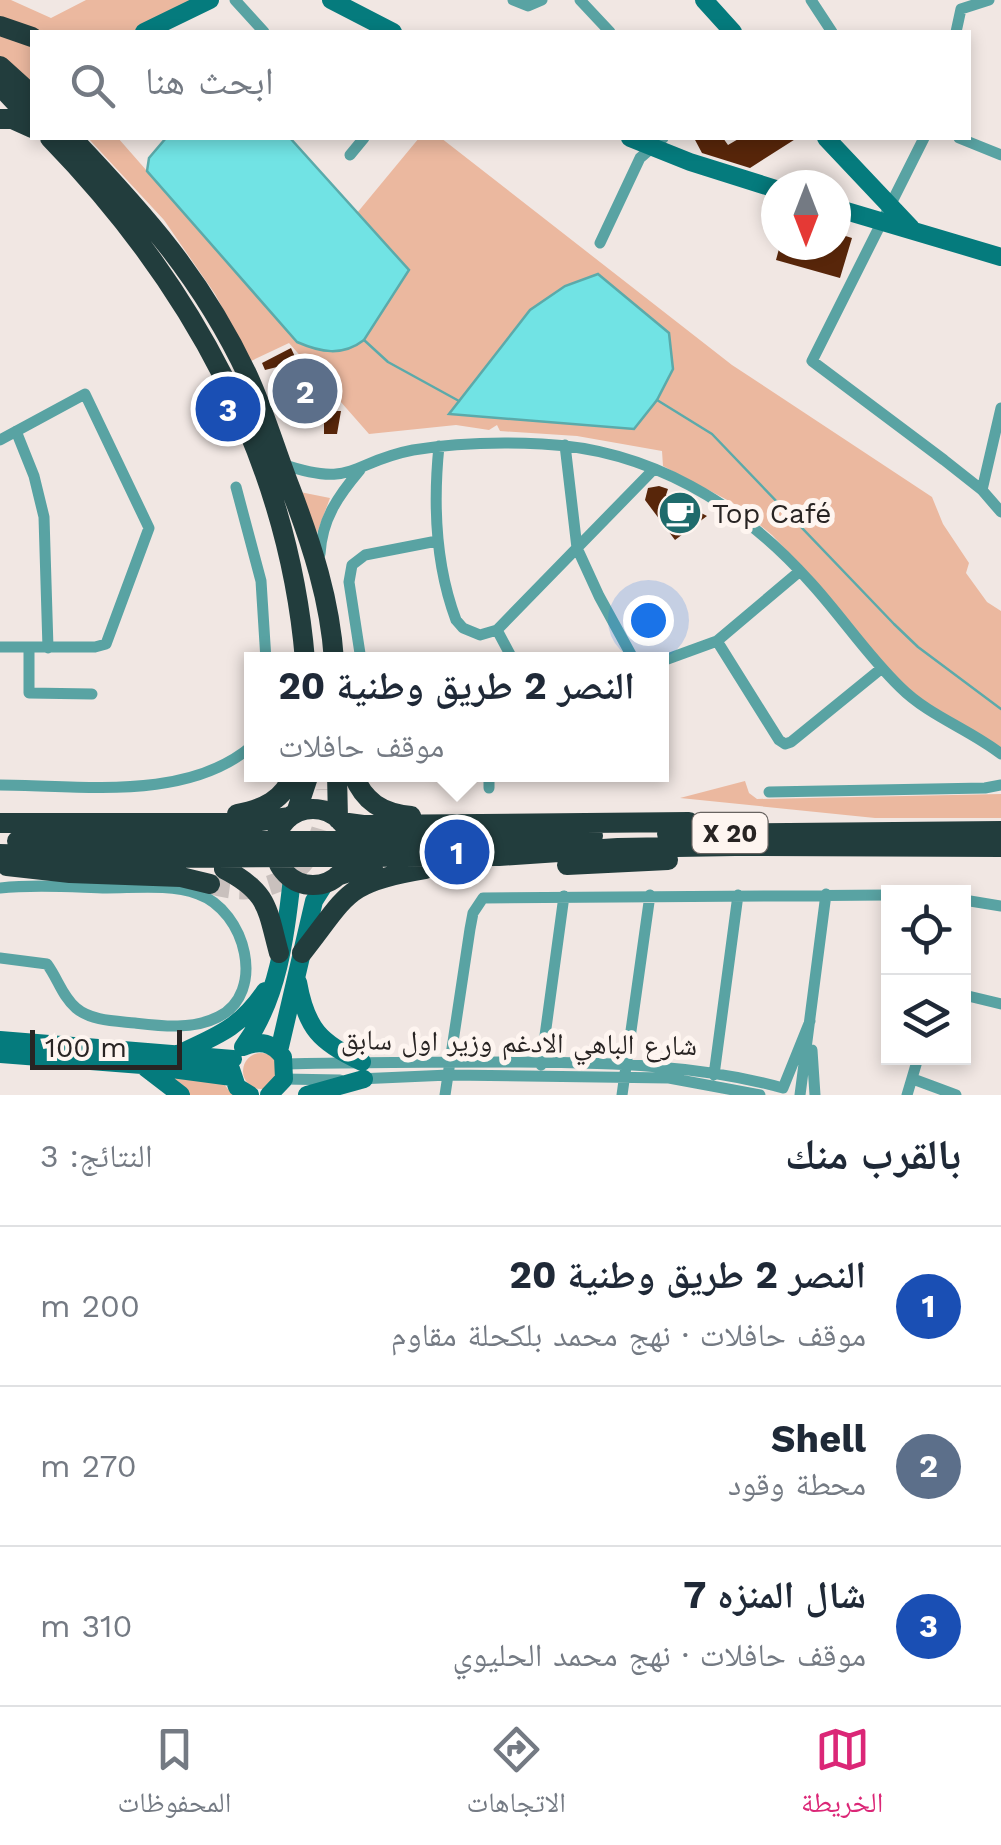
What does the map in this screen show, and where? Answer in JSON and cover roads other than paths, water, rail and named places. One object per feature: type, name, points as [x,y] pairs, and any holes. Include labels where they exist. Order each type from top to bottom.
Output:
[{"type":"highway","points":[[0,26],[30,36]]},
{"type":"highway","points":[[0,66],[30,116]]},
{"type":"highway","points":[[0,118],[30,127]]},
{"type":"highway","points":[[63,140],[155,226],[207,300],[248,376],[289,487],[319,652]]},
{"type":"highway","points":[[63,140],[166,275],[215,358],[252,441],[279,521],[304,652]]},
{"type":"highway","points":[[289,487],[311,537],[333,652]]},
{"type":"highway","points":[[110,823],[256,810],[284,792],[290,782]]},
{"type":"highway","points":[[306,782],[292,815],[276,836],[274,848],[287,874],[302,883],[332,879],[361,868],[640,862],[885,840]]},
{"type":"highway","points":[[331,782],[350,844],[350,856],[332,879]]},
{"type":"highway","points":[[357,782],[366,799],[389,812],[497,839]]},
{"type":"highway","points":[[0,822],[246,823],[318,809],[340,820],[364,825],[497,839],[677,822],[885,840]]},
{"type":"highway","name":"X 20","points":[[964,840],[1001,829]]},
{"type":"highway","name":"X 20","points":[[0,854],[497,839],[618,848],[885,840],[964,840],[1001,846]]},
{"type":"highway","name":"X 20","points":[[0,840],[134,850]]},
{"type":"highway","points":[[0,864],[217,877],[287,874]]},
{"type":"highway","points":[[302,952],[355,888],[394,874],[426,869]]},
{"type":"highway","points":[[217,877],[256,888],[266,903],[279,953]]},
{"type":"main road","points":[[148,30],[210,0]]},
{"type":"main road","points":[[331,0],[389,30]]},
{"type":"main road","points":[[704,0],[731,30]]},
{"type":"main road","points":[[828,140],[886,214]]},
{"type":"main road","points":[[657,142],[761,183]]},
{"type":"main road","points":[[851,210],[886,214],[912,228],[1001,257]]},
{"type":"main road","points":[[236,1061],[257,1028],[274,978],[287,929],[287,874]]},
{"type":"main road","points":[[269,1095],[283,1065],[297,974],[314,901],[332,879]]},
{"type":"main road","points":[[297,974],[307,1018],[315,1031],[363,1070],[307,1095]]},
{"type":"main road","points":[[177,1054],[226,1032],[246,1017],[274,978]]},
{"type":"main road","points":[[0,1040],[236,1061]]},
{"type":"main road","points":[[0,1054],[142,1065],[236,1061],[261,1042],[283,1065]]},
{"type":"main road","points":[[236,1061],[247,1095]]},
{"type":"main road","points":[[142,1065],[181,1095]]},
{"type":"street","points":[[235,0],[262,30]]},
{"type":"street","points":[[513,0],[528,6],[542,0]]},
{"type":"street","points":[[580,0],[608,30]]},
{"type":"street","points":[[812,0],[831,30]]},
{"type":"street","points":[[950,0],[961,8]]},
{"type":"street","points":[[961,8],[989,0]]},
{"type":"street","points":[[956,30],[961,8]]},
{"type":"street","points":[[350,155],[360,140]]},
{"type":"street","points":[[923,140],[812,361],[982,490],[1001,512]]},
{"type":"street","points":[[964,140],[1001,156]]},
{"type":"street","points":[[600,243],[635,167],[657,142]]},
{"type":"street","points":[[0,440],[85,394],[148,528],[106,644],[0,647]]},
{"type":"street","points":[[982,490],[1001,408]]},
{"type":"street","points":[[16,431],[34,476],[44,518],[48,648]]},
{"type":"street","points":[[282,464],[320,476],[360,470],[406,452],[439,446],[516,443],[602,450],[688,483],[731,508],[765,536],[882,668],[926,709],[1001,754]]},
{"type":"street","points":[[439,446],[435,489],[437,541],[456,620],[463,628],[480,635],[498,630],[653,470]]},
{"type":"street","points":[[565,446],[577,548],[630,652]]},
{"type":"street","points":[[324,594],[321,538],[338,497],[360,470]]},
{"type":"street","points":[[236,487],[261,581],[265,652]]},
{"type":"street","points":[[360,652],[349,582],[352,565],[365,554],[437,541]]},
{"type":"street","points":[[669,658],[718,641],[800,571]]},
{"type":"street","points":[[498,630],[508,652]]},
{"type":"street","points":[[718,641],[785,744],[882,668]]},
{"type":"street","points":[[29,648],[29,694],[92,694]]},
{"type":"street","points":[[0,785],[132,786],[170,782],[207,775],[244,753]]},
{"type":"street","points":[[769,792],[1001,785]]},
{"type":"street","points":[[0,888],[168,888],[198,894],[215,902],[236,924],[246,962],[238,994],[224,1014],[193,1024],[162,1026],[90,1016],[79,1011],[62,992],[47,964],[0,958]]},
{"type":"street","points":[[800,1095],[826,894]]},
{"type":"street","points":[[622,1095],[650,895]]},
{"type":"street","points":[[714,1078],[738,895]]},
{"type":"street","points":[[445,1095],[470,929],[478,904],[490,896],[881,895]]},
{"type":"street","points":[[541,1069],[564,896]]},
{"type":"street","points":[[971,901],[1001,906]]},
{"type":"street","points":[[971,998],[1001,1004]]},
{"type":"street","points":[[810,1021],[815,1095]]},
{"type":"street","name":"شارع الباهي الادغم وزير اول سابق","points":[[283,1065],[363,1070],[625,1071],[784,1088],[810,1021]]},
{"type":"street","points":[[907,1095],[916,1065]]},
{"type":"street","name":"شارع الباهي الادغم وزير اول سابق","points":[[714,1078],[760,1095]]},
{"type":"street","points":[[913,1080],[956,1095]]},
{"type":"water","points":[[164,140],[292,140],[409,270],[364,340],[347,349],[331,351],[297,342],[147,171],[149,158]]},
{"type":"water","points":[[598,274],[669,333],[673,369],[657,400],[634,429],[449,414],[530,310],[565,286]]},
{"type":"waterway","points":[[364,340],[388,362],[459,401]]},
{"type":"waterway","points":[[657,400],[712,434],[918,647],[1001,709]]},
{"type":"tunnel","points":[[210,884],[258,888],[279,882],[296,871],[319,836],[326,789]]},
{"type":"place","name":"Shell","points":[[305,391]]},
{"type":"place","name":"شال المنزه 7","points":[[228,409]]},
{"type":"place","name":"Top Café","points":[[680,513]]},
{"type":"place","name":"النصر 2 طريق وطنية 20","points":[[457,852]]}]
